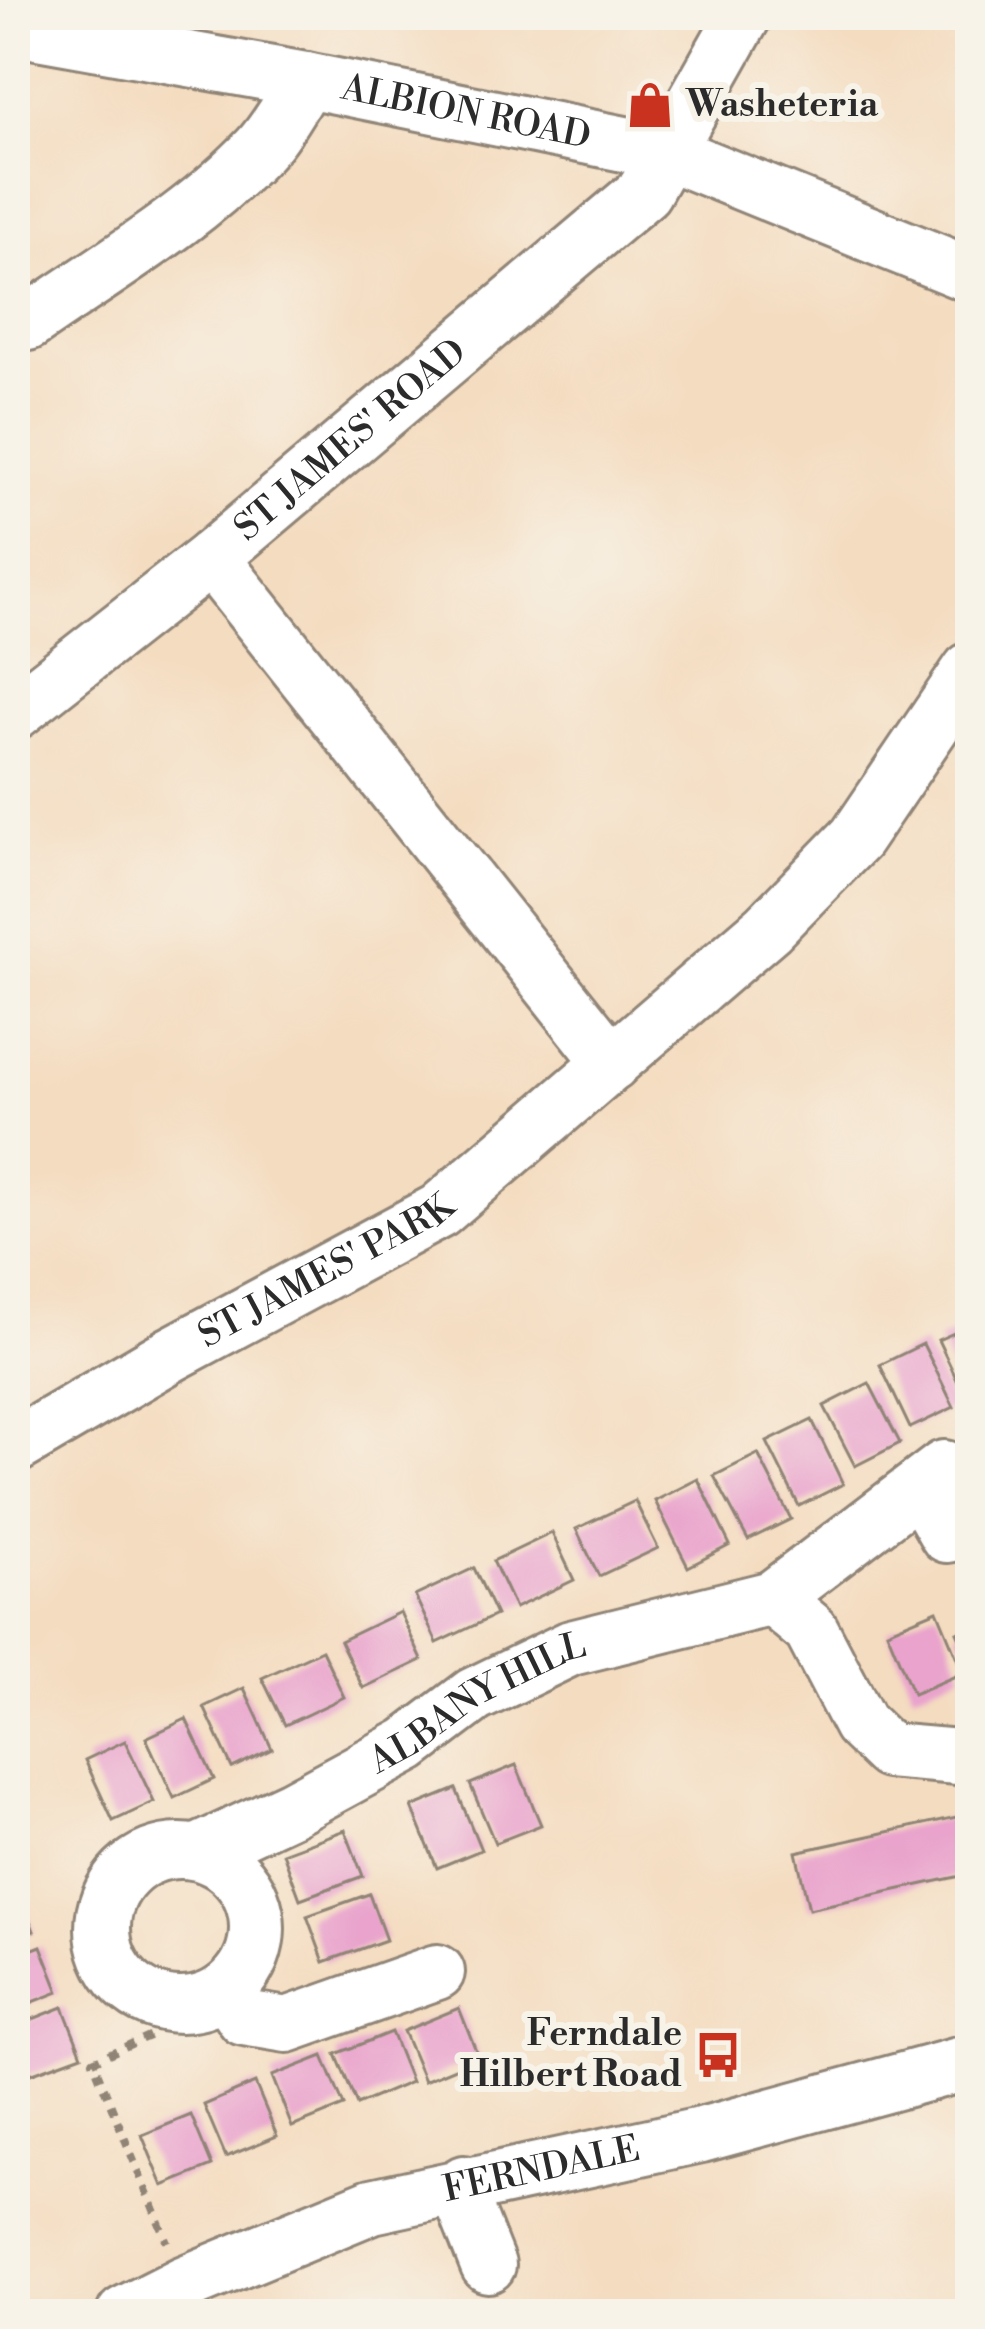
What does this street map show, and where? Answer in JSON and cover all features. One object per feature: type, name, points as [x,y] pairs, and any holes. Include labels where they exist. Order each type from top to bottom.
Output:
[{"type":"street","name":"ST JAMES' ROAD","points":[[15,712],[211,558],[644,192],[744,15]]},
{"type":"street","name":"ALBION ROAD","points":[[15,28],[669,153],[968,270]]},
{"type":"street","points":[[28,323],[153,237],[228,178],[262,147],[306,80]]},
{"type":"street","points":[[211,558],[612,1063]]},
{"type":"street","name":"ST JAMES' PARK","points":[[15,1446],[172,1354],[440,1211],[768,928],[856,838],[970,670]]},
{"type":"street","name":"ALBANY HILL","points":[[154,2001],[130,1989],[113,1969],[104,1945],[102,1918],[110,1893],[136,1864],[172,1850],[199,1852],[292,1808],[388,1756],[474,1695],[571,1648],[773,1598],[932,1477],[947,1535]]},
{"type":"street","points":[[773,1598],[811,1630],[860,1724],[888,1751],[970,1758]]},
{"type":"street","points":[[154,2001],[191,2004],[226,1990],[244,1973],[255,1950],[258,1925],[253,1900],[222,1862],[199,1852]]},
{"type":"street","points":[[226,1990],[244,2018],[287,2025],[437,1972]]},
{"type":"street","name":"FERNDALE","points":[[149,2304],[372,2206],[701,2134],[970,2062]]},
{"type":"street","points":[[464,2183],[464,2207],[488,2265]]},
{"type":"path","points":[[149,2304],[93,2061],[151,2035],[154,2001]]},
{"type":"building","points":[[970,1326],[970,1399],[967,1401],[938,1340]]},
{"type":"building","points":[[923,1344],[954,1407],[910,1428],[880,1365]]},
{"type":"building","points":[[869,1383],[900,1443],[855,1466],[824,1406]]},
{"type":"building","points":[[812,1420],[843,1484],[799,1506],[767,1442]]},
{"type":"building","points":[[758,1454],[791,1519],[748,1540],[714,1476]]},
{"type":"building","points":[[698,1479],[730,1545],[688,1567],[655,1501]]},
{"type":"building","points":[[635,1501],[658,1548],[599,1576],[576,1529]]},
{"type":"building","points":[[552,1533],[574,1580],[515,1608],[493,1561]]},
{"type":"building","points":[[474,1568],[496,1615],[437,1643],[415,1596]]},
{"type":"building","points":[[937,1610],[963,1673],[913,1694],[887,1631]]},
{"type":"building","points":[[400,1612],[422,1660],[363,1688],[340,1641]]},
{"type":"building","points":[[970,1626],[970,1661],[957,1632]]},
{"type":"building","points":[[322,1650],[344,1697],[285,1725],[262,1678]]},
{"type":"building","points":[[244,1688],[272,1749],[232,1768],[204,1707]]},
{"type":"building","points":[[186,1719],[214,1779],[174,1798],[146,1738]]},
{"type":"building","points":[[125,1741],[154,1802],[113,1821],[85,1760]]},
{"type":"building","points":[[516,1765],[541,1825],[495,1843],[470,1784]]},
{"type":"building","points":[[456,1789],[481,1850],[437,1868],[412,1807]]},
{"type":"building","points":[[970,1814],[970,1874],[809,1909],[796,1852]]},
{"type":"building","points":[[345,1830],[363,1876],[300,1899],[283,1853]]},
{"type":"building","points":[[15,1882],[34,1931],[15,1938]]},
{"type":"building","points":[[369,1894],[386,1940],[324,1962],[307,1916]]},
{"type":"building","points":[[41,1946],[59,1992],[15,2009],[15,1956]]},
{"type":"building","points":[[63,2007],[82,2055],[22,2077],[15,2059],[15,2026]]},
{"type":"building","points":[[459,2008],[479,2058],[424,2081],[403,2031]]},
{"type":"building","points":[[391,2032],[411,2082],[357,2105],[336,2054]]},
{"type":"building","points":[[323,2056],[344,2106],[292,2127],[272,2076]]},
{"type":"building","points":[[255,2083],[277,2136],[226,2157],[204,2105]]},
{"type":"building","points":[[191,2115],[212,2166],[163,2186],[142,2135]]},
{"type":"building","points":[[970,2288],[970,2314],[953,2314]]},
{"type":"place","name":"Washeteria","points":[[650,105]]},
{"type":"place","name":"Ferndale Hilbert Road","points":[[718,2055]]}]
